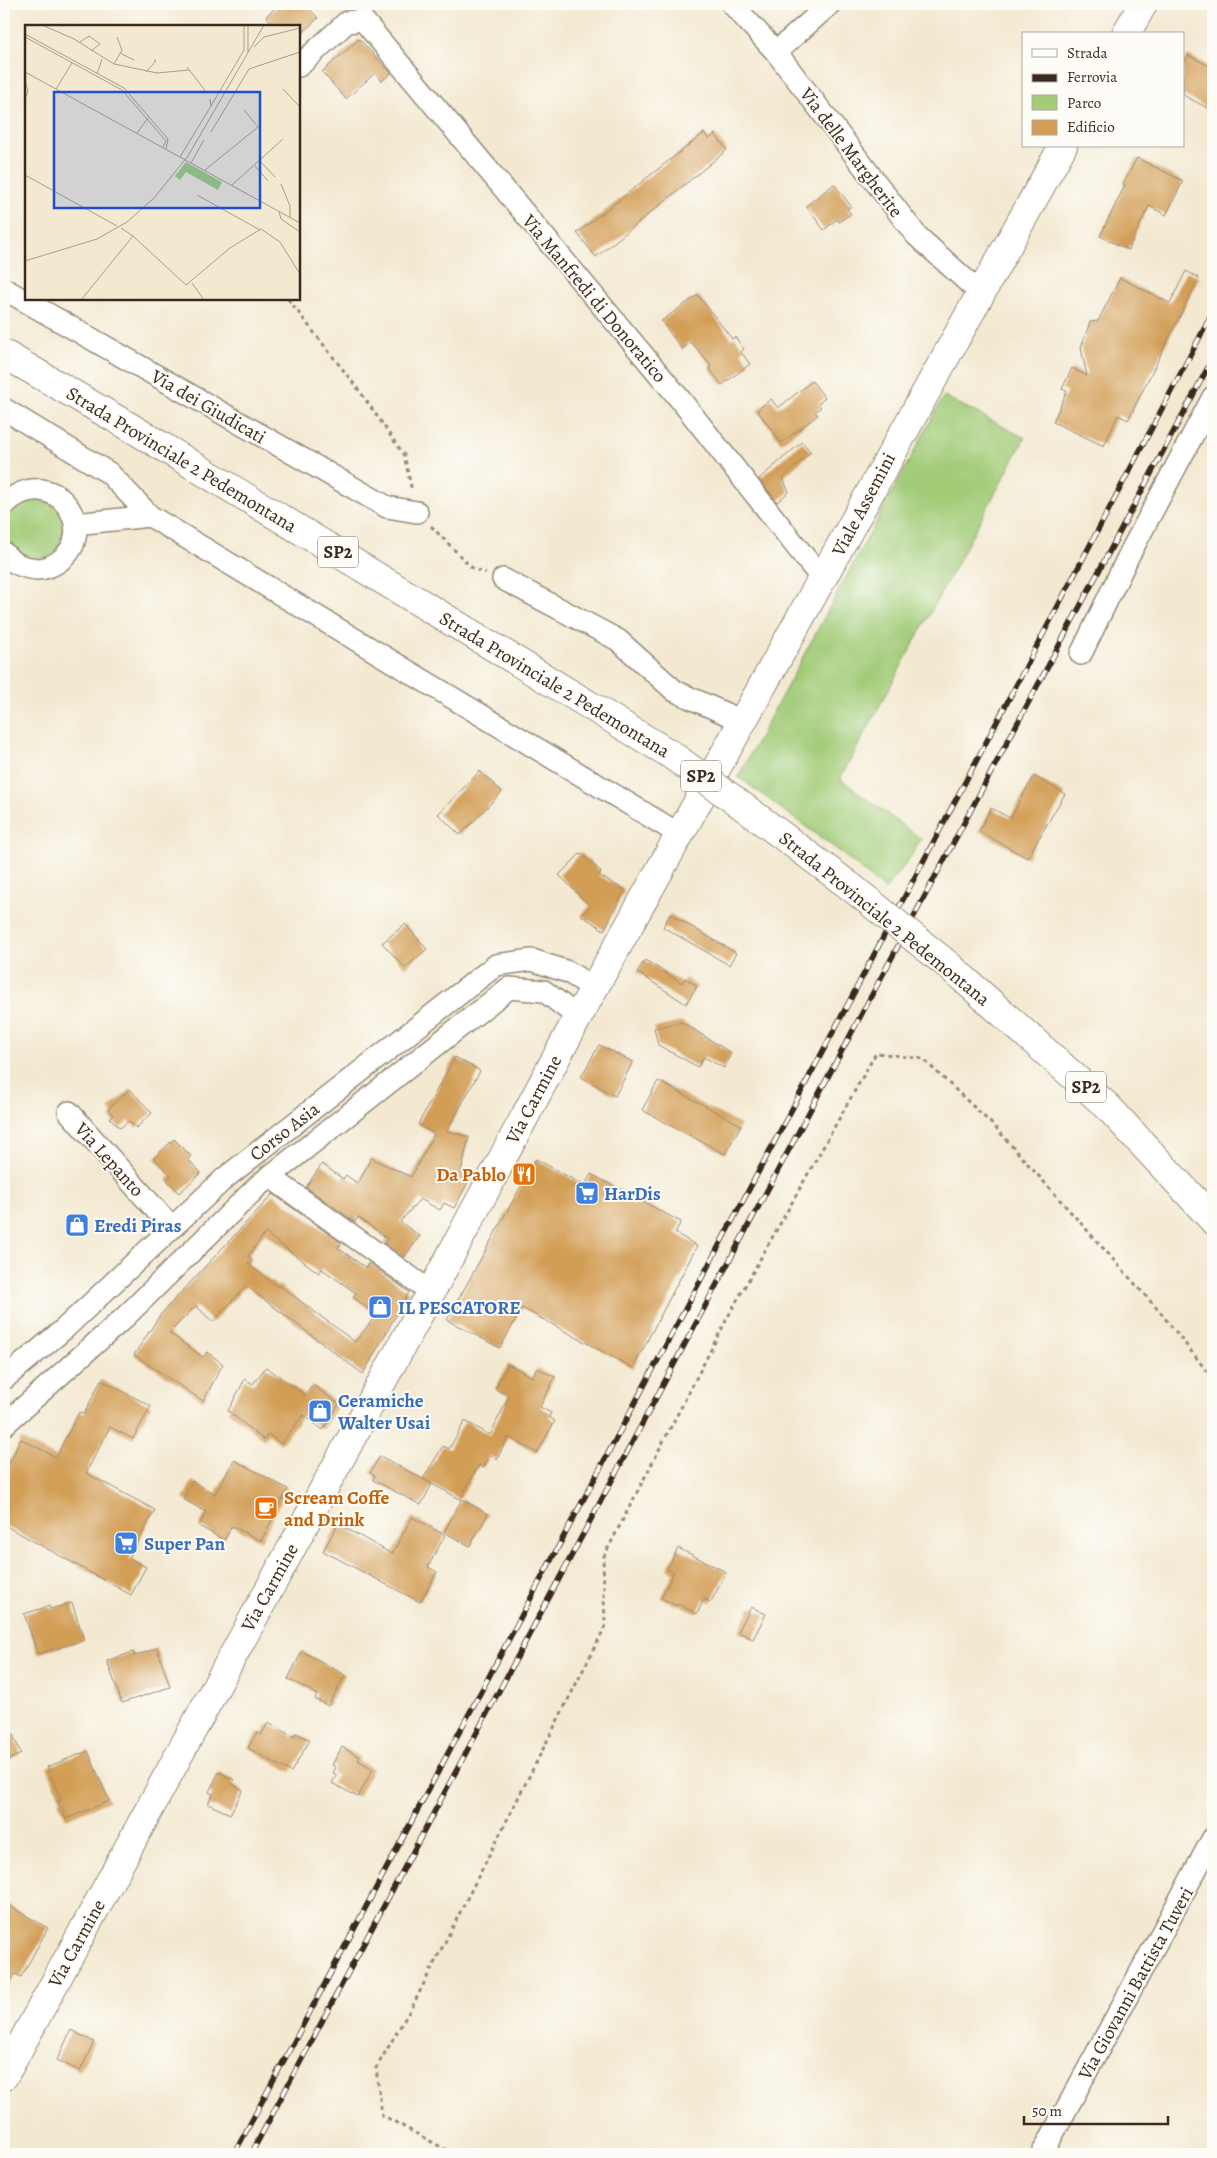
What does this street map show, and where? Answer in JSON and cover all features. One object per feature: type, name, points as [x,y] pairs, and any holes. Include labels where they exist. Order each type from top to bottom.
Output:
[{"type":"main road","points":[[1127,32],[1143,4]]},
{"type":"main road","name":"Viale Assemini","points":[[664,861],[1062,148]]},
{"type":"main road","name":"Strada Provinciale 2 Pedemontana","points":[[4,354],[130,426],[670,754],[733,799],[851,886],[948,965],[1106,1106],[1213,1220]]},
{"type":"main road","name":"Via Carmine","points":[[4,2076],[431,1292],[578,1016],[664,861]]},
{"type":"street","name":"Via delle Margherite","points":[[732,4],[776,52],[916,235],[980,293]]},
{"type":"street","points":[[776,52],[830,4]]},
{"type":"street","name":"Via Manfredi di Donoratico","points":[[300,65],[347,22],[363,20],[679,398],[822,580]]},
{"type":"street","name":"Via dei Giudicati","points":[[4,289],[387,508],[417,512]]},
{"type":"street","points":[[1080,654],[1130,553],[1213,397]]},
{"type":"street","points":[[4,409],[109,473],[150,516],[679,834]]},
{"type":"street","points":[[4,505],[13,496],[26,490],[39,489],[52,493],[63,500],[71,511],[75,524],[75,537],[70,549],[62,559],[52,566],[40,569],[27,568],[15,564],[4,555]]},
{"type":"street","points":[[75,524],[150,516]]},
{"type":"street","points":[[503,579],[618,640],[674,691],[742,721]]},
{"type":"street","name":"Corso Asia","points":[[4,1379],[63,1330],[225,1178],[496,965],[532,960],[568,972],[594,988]]},
{"type":"street","name":"Corso Asia","points":[[4,1425],[125,1317],[270,1176],[508,988],[544,991],[578,1016]]},
{"type":"street","name":"Via Lepanto","points":[[69,1112],[172,1228]]},
{"type":"street","points":[[270,1176],[431,1292]]},
{"type":"street","points":[[63,1330],[83,1354]]},
{"type":"street","name":"Via Giovanni Battista Tuveri","points":[[1042,2154],[1213,1838]]},
{"type":"path","points":[[289,300],[361,393],[404,455],[417,512],[473,569],[503,579]]},
{"type":"path","points":[[454,2154],[382,2115],[376,2068],[413,2005],[605,1627],[603,1558],[731,1312],[876,1053],[923,1059],[994,1126],[1161,1314],[1213,1379]]},
{"type":"green space","points":[[944,396],[1025,438],[840,779],[921,839],[910,858],[885,890],[839,851],[738,777]]},
{"type":"green space","points":[[35,499],[52,504],[60,512],[65,529],[60,546],[52,554],[35,559],[18,554],[10,546],[5,529],[10,512],[18,504]]},
{"type":"building","points":[[280,4],[305,4],[318,18],[300,35],[300,25],[274,25],[266,16]]},
{"type":"building","points":[[359,39],[391,73],[382,81],[375,73],[346,99],[322,72]]},
{"type":"building","points":[[1188,55],[1213,68],[1213,111],[1184,96],[1184,62]]},
{"type":"building","points":[[704,133],[709,139],[715,134],[727,150],[596,257],[577,233]]},
{"type":"building","points":[[1137,158],[1183,181],[1166,215],[1149,206],[1128,250],[1100,236],[1125,185],[1123,184]]},
{"type":"building","points":[[834,184],[851,206],[847,209],[851,214],[839,222],[837,219],[824,230],[806,206]]},
{"type":"building","points":[[1186,271],[1199,278],[1128,420],[1118,415],[1104,446],[1053,422],[1067,391],[1062,389],[1072,368],[1087,376],[1081,348],[1090,322],[1098,321],[1120,278],[1170,303]]},
{"type":"building","points":[[698,295],[732,339],[735,337],[744,349],[741,352],[750,364],[722,385],[709,368],[711,366],[691,342],[682,349],[661,321]]},
{"type":"building","points":[[812,381],[825,398],[818,404],[821,407],[815,412],[818,415],[781,443],[757,410],[771,399],[778,408]]},
{"type":"building","points":[[802,442],[811,452],[783,478],[789,492],[777,502],[759,479]]},
{"type":"building","points":[[480,771],[502,792],[460,835],[438,814]]},
{"type":"building","points":[[1034,776],[1065,794],[1027,858],[979,831],[991,808],[1010,818]]},
{"type":"building","points":[[581,853],[601,872],[598,875],[625,890],[604,930],[581,915],[590,906],[559,875]]},
{"type":"building","points":[[670,914],[736,953],[729,965],[663,927]]},
{"type":"building","points":[[405,924],[427,949],[405,968],[382,943]]},
{"type":"building","points":[[645,960],[682,983],[685,978],[697,986],[686,1004],[637,972]]},
{"type":"building","points":[[682,1022],[731,1053],[724,1068],[704,1057],[698,1067],[658,1045],[654,1028]]},
{"type":"building","points":[[599,1045],[633,1062],[615,1096],[581,1077]]},
{"type":"building","points":[[455,1057],[480,1071],[447,1131],[469,1137],[461,1172],[471,1177],[454,1208],[444,1203],[440,1210],[420,1199],[400,1222],[420,1236],[404,1257],[384,1243],[388,1239],[358,1217],[355,1222],[306,1187],[322,1164],[343,1179],[346,1175],[358,1184],[371,1158],[411,1177],[434,1134],[418,1124]]},
{"type":"building","points":[[658,1081],[741,1125],[725,1154],[642,1110]]},
{"type":"building","points":[[130,1089],[152,1113],[136,1128],[129,1121],[120,1128],[110,1118],[113,1115],[108,1109]]},
{"type":"building","points":[[174,1139],[191,1156],[188,1159],[201,1173],[179,1193],[167,1180],[171,1176],[154,1158]]},
{"type":"building","points":[[536,1159],[585,1186],[591,1174],[681,1222],[675,1233],[697,1246],[633,1368],[522,1308],[500,1348],[447,1320]]},
{"type":"building","points":[[273,1194],[341,1243],[338,1248],[366,1268],[369,1263],[409,1292],[363,1374],[246,1286],[213,1322],[196,1306],[169,1333],[203,1357],[207,1352],[223,1364],[203,1401],[134,1355],[160,1315]],"holes":[[[265,1233],[319,1273],[322,1269],[356,1293],[353,1297],[376,1315],[355,1342],[248,1264],[252,1259],[248,1256]]]},
{"type":"building","points":[[508,1364],[532,1377],[537,1368],[555,1377],[540,1407],[551,1413],[549,1417],[555,1421],[537,1453],[508,1437],[497,1459],[490,1456],[483,1468],[479,1465],[460,1499],[423,1479],[443,1446],[449,1449],[465,1421],[490,1435],[509,1396],[495,1389]]},
{"type":"building","points":[[266,1367],[305,1395],[313,1385],[339,1404],[323,1430],[303,1415],[281,1444],[268,1434],[264,1440],[228,1411],[245,1379],[253,1384]]},
{"type":"building","points":[[101,1380],[151,1406],[133,1439],[110,1427],[86,1473],[155,1510],[129,1558],[146,1567],[131,1595],[4,1525],[4,1468],[8,1465],[21,1439],[56,1457],[79,1412],[84,1414]]},
{"type":"building","points":[[380,1456],[432,1484],[421,1505],[373,1480],[375,1476],[370,1473]]},
{"type":"building","points":[[234,1460],[288,1489],[261,1541],[232,1526],[224,1540],[199,1526],[206,1512],[183,1499],[192,1481],[215,1494]]},
{"type":"building","points":[[462,1499],[488,1514],[470,1546],[444,1532]]},
{"type":"building","points":[[412,1517],[445,1535],[428,1567],[437,1572],[420,1602],[323,1551],[338,1524],[392,1554]]},
{"type":"building","points":[[678,1548],[726,1572],[711,1602],[704,1599],[697,1614],[661,1598],[674,1572],[667,1569]]},
{"type":"building","points":[[72,1603],[84,1640],[38,1654],[24,1614],[49,1606],[50,1609]]},
{"type":"building","points":[[751,1607],[766,1614],[753,1639],[738,1632]]},
{"type":"building","points":[[157,1648],[170,1687],[122,1703],[107,1661],[133,1652],[135,1656]]},
{"type":"building","points":[[302,1651],[345,1675],[328,1706],[315,1699],[317,1694],[288,1679]]},
{"type":"building","points":[[4,1713],[21,1754],[4,1762]]},
{"type":"building","points":[[268,1723],[294,1737],[296,1733],[310,1740],[291,1772],[248,1748],[257,1732],[261,1735]]},
{"type":"building","points":[[342,1747],[360,1757],[358,1760],[373,1769],[358,1797],[332,1783],[337,1775],[333,1773],[336,1767],[332,1765]]},
{"type":"building","points":[[88,1751],[109,1801],[66,1819],[58,1801],[61,1800],[47,1767]]},
{"type":"building","points":[[219,1772],[234,1780],[232,1784],[243,1790],[230,1814],[208,1804],[213,1794],[209,1792]]},
{"type":"building","points":[[4,1903],[48,1928],[21,1977],[15,1974],[4,1994]]},
{"type":"building","points":[[71,2030],[94,2042],[80,2071],[57,2060]]},
{"type":"railway","points":[[234,2154],[848,1004],[1213,312]]},
{"type":"railway","points":[[251,2154],[1213,358]]},
{"type":"place","name":"Da Pablo","points":[[524,1174]]},
{"type":"place","name":"HarDis","points":[[587,1193]]},
{"type":"place","name":"Eredi Piras","points":[[77,1225]]},
{"type":"place","name":"IL PESCATORE","points":[[380,1307]]},
{"type":"place","name":"Ceramiche Walter Usai","points":[[320,1411]]},
{"type":"place","name":"Scream Coffe and Drink","points":[[266,1508]]},
{"type":"place","name":"Super Pan","points":[[126,1543]]}]
